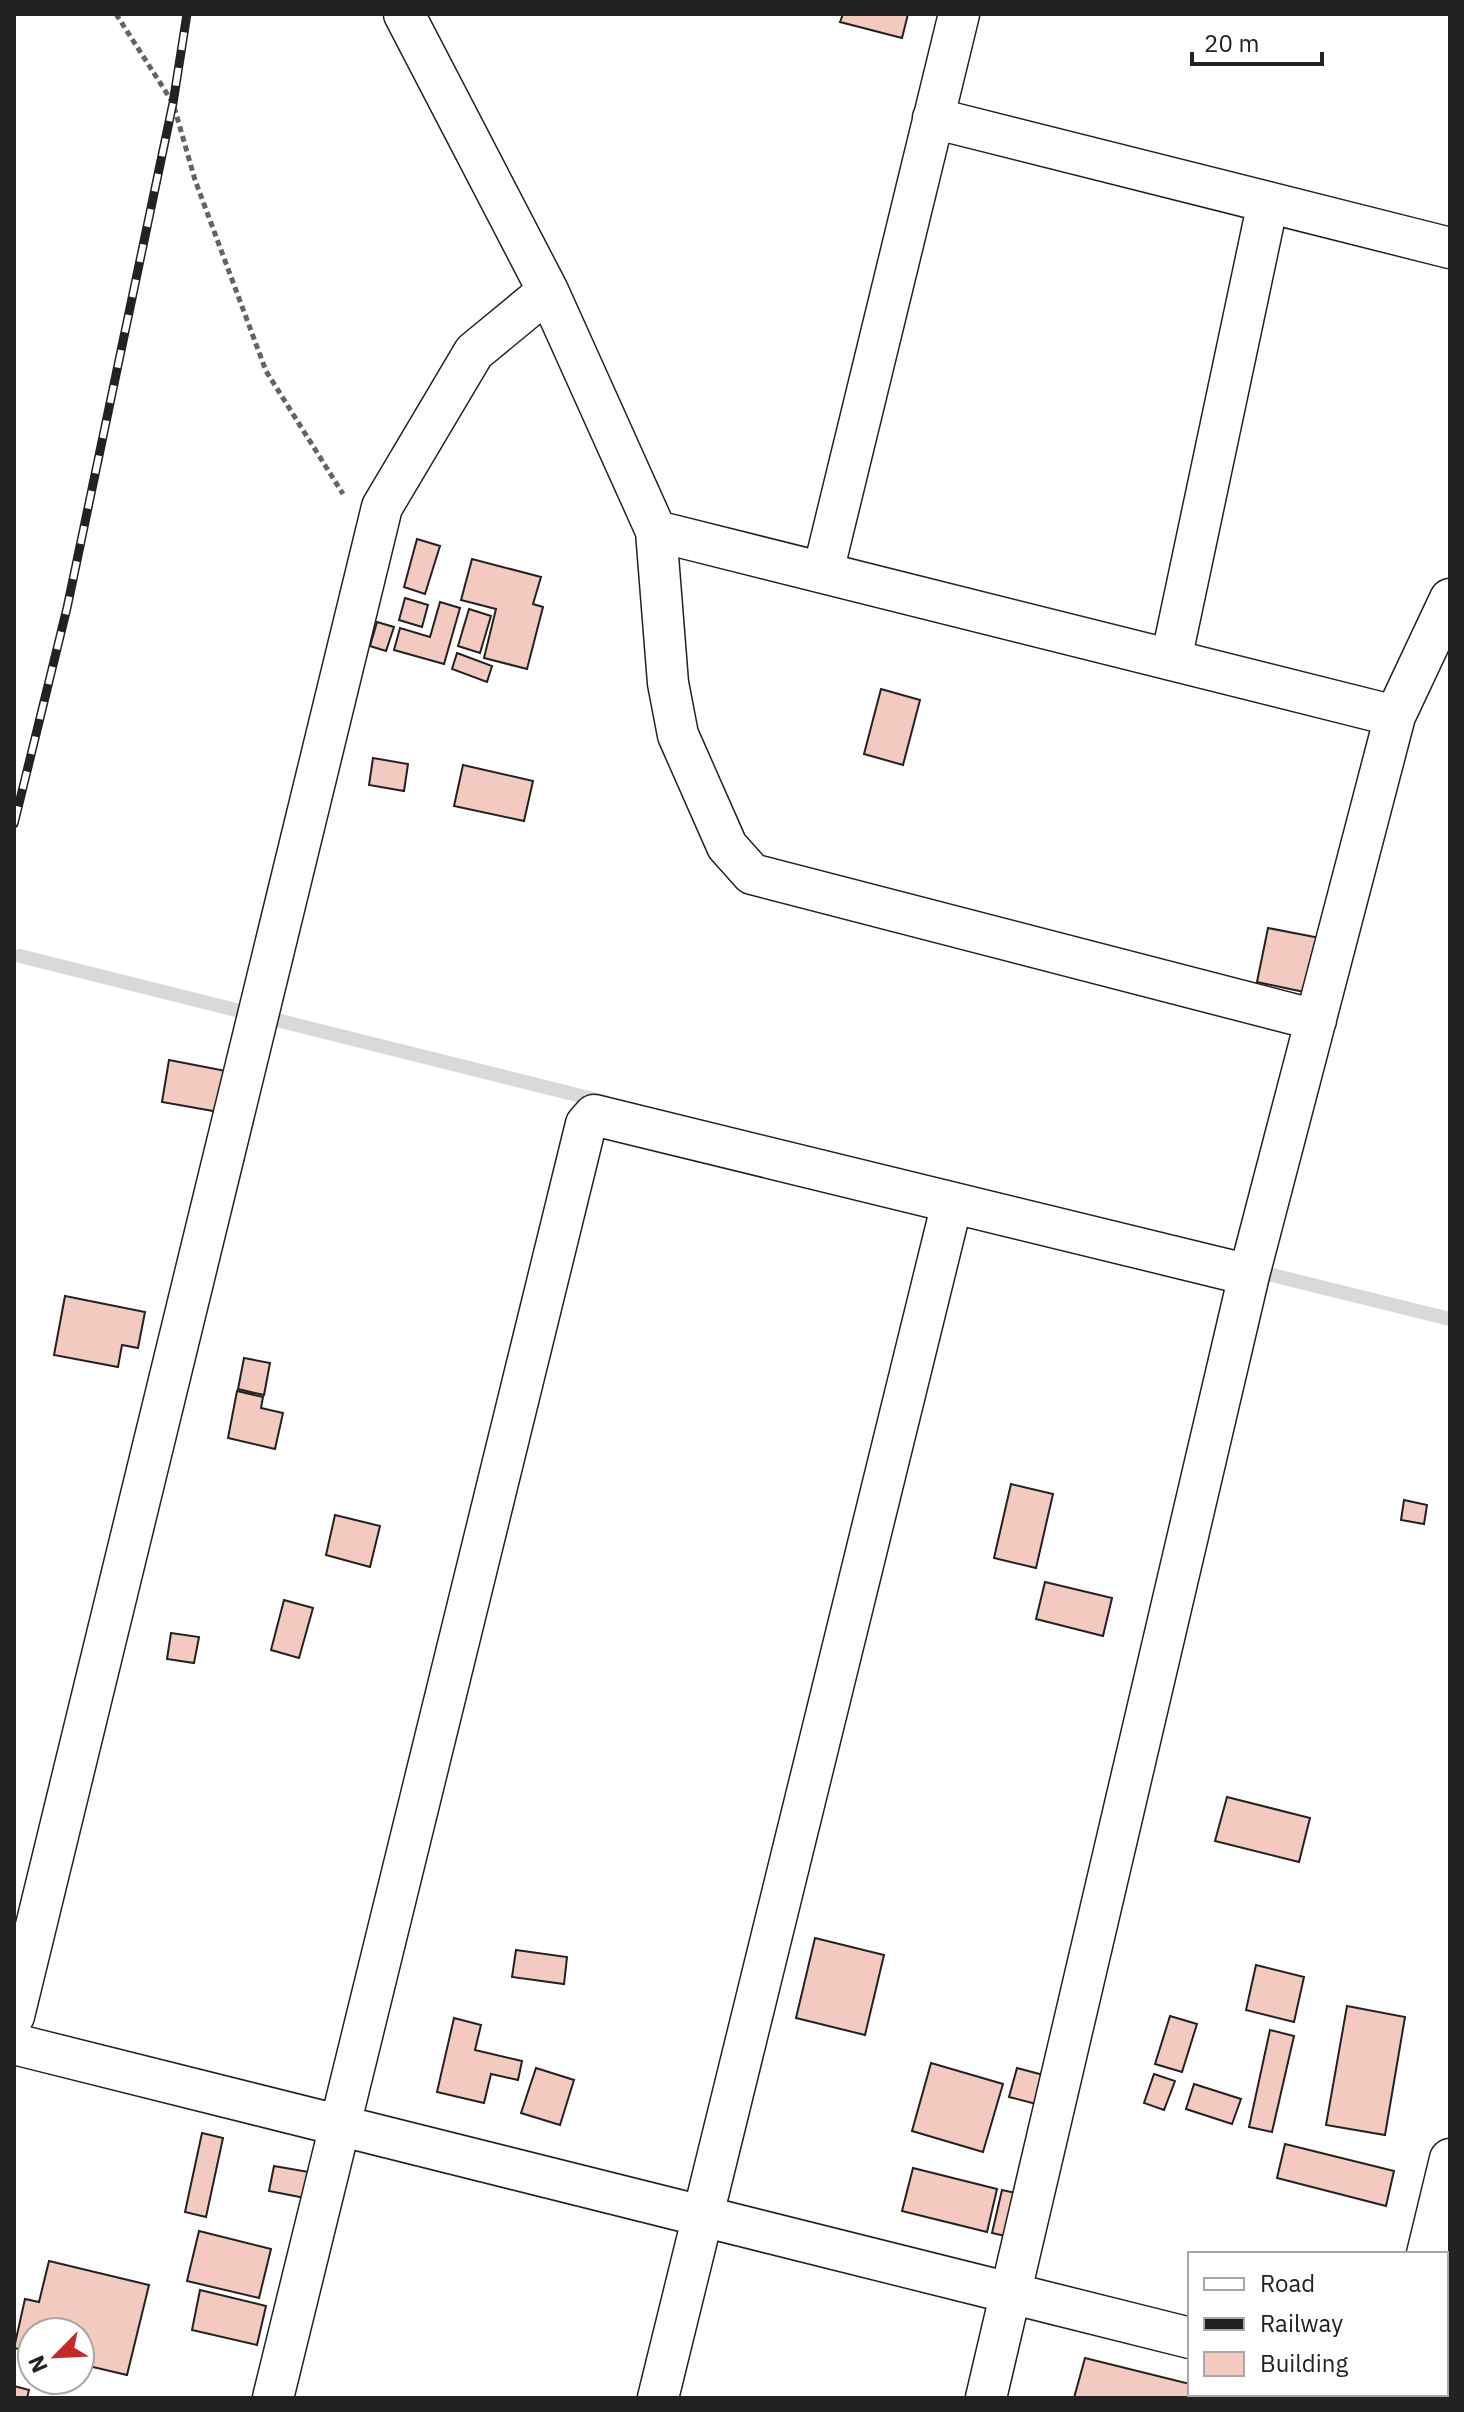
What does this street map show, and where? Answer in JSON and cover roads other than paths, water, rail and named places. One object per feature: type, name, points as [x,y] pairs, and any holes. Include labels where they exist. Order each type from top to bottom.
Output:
[{"type":"street","points":[[404,14],[548,291],[656,531],[668,683],[678,735],[727,846],[752,874],[1316,1020]]},
{"type":"street","points":[[823,572],[959,14]]},
{"type":"street","points":[[933,118],[1450,248]]},
{"type":"street","points":[[1171,660],[1268,202]]},
{"type":"street","points":[[14,2016],[382,507],[474,352],[548,291]]},
{"type":"street","points":[[656,531],[1395,716]]},
{"type":"street","points":[[986,2398],[1249,1275],[1395,716],[1450,599]]},
{"type":"street","points":[[273,2398],[586,1124],[594,1115],[1249,1275]]},
{"type":"street","points":[[658,2398],[952,1203]]},
{"type":"street","points":[[14,2044],[1188,2338]]},
{"type":"street","points":[[1427,2252],[1450,2159]]},
{"type":"waterway","points":[[20,956],[605,1102]]},
{"type":"waterway","points":[[1252,1270],[1450,1319]]},
{"type":"railway","points":[[14,824],[67,608],[173,103],[187,14]]}]
